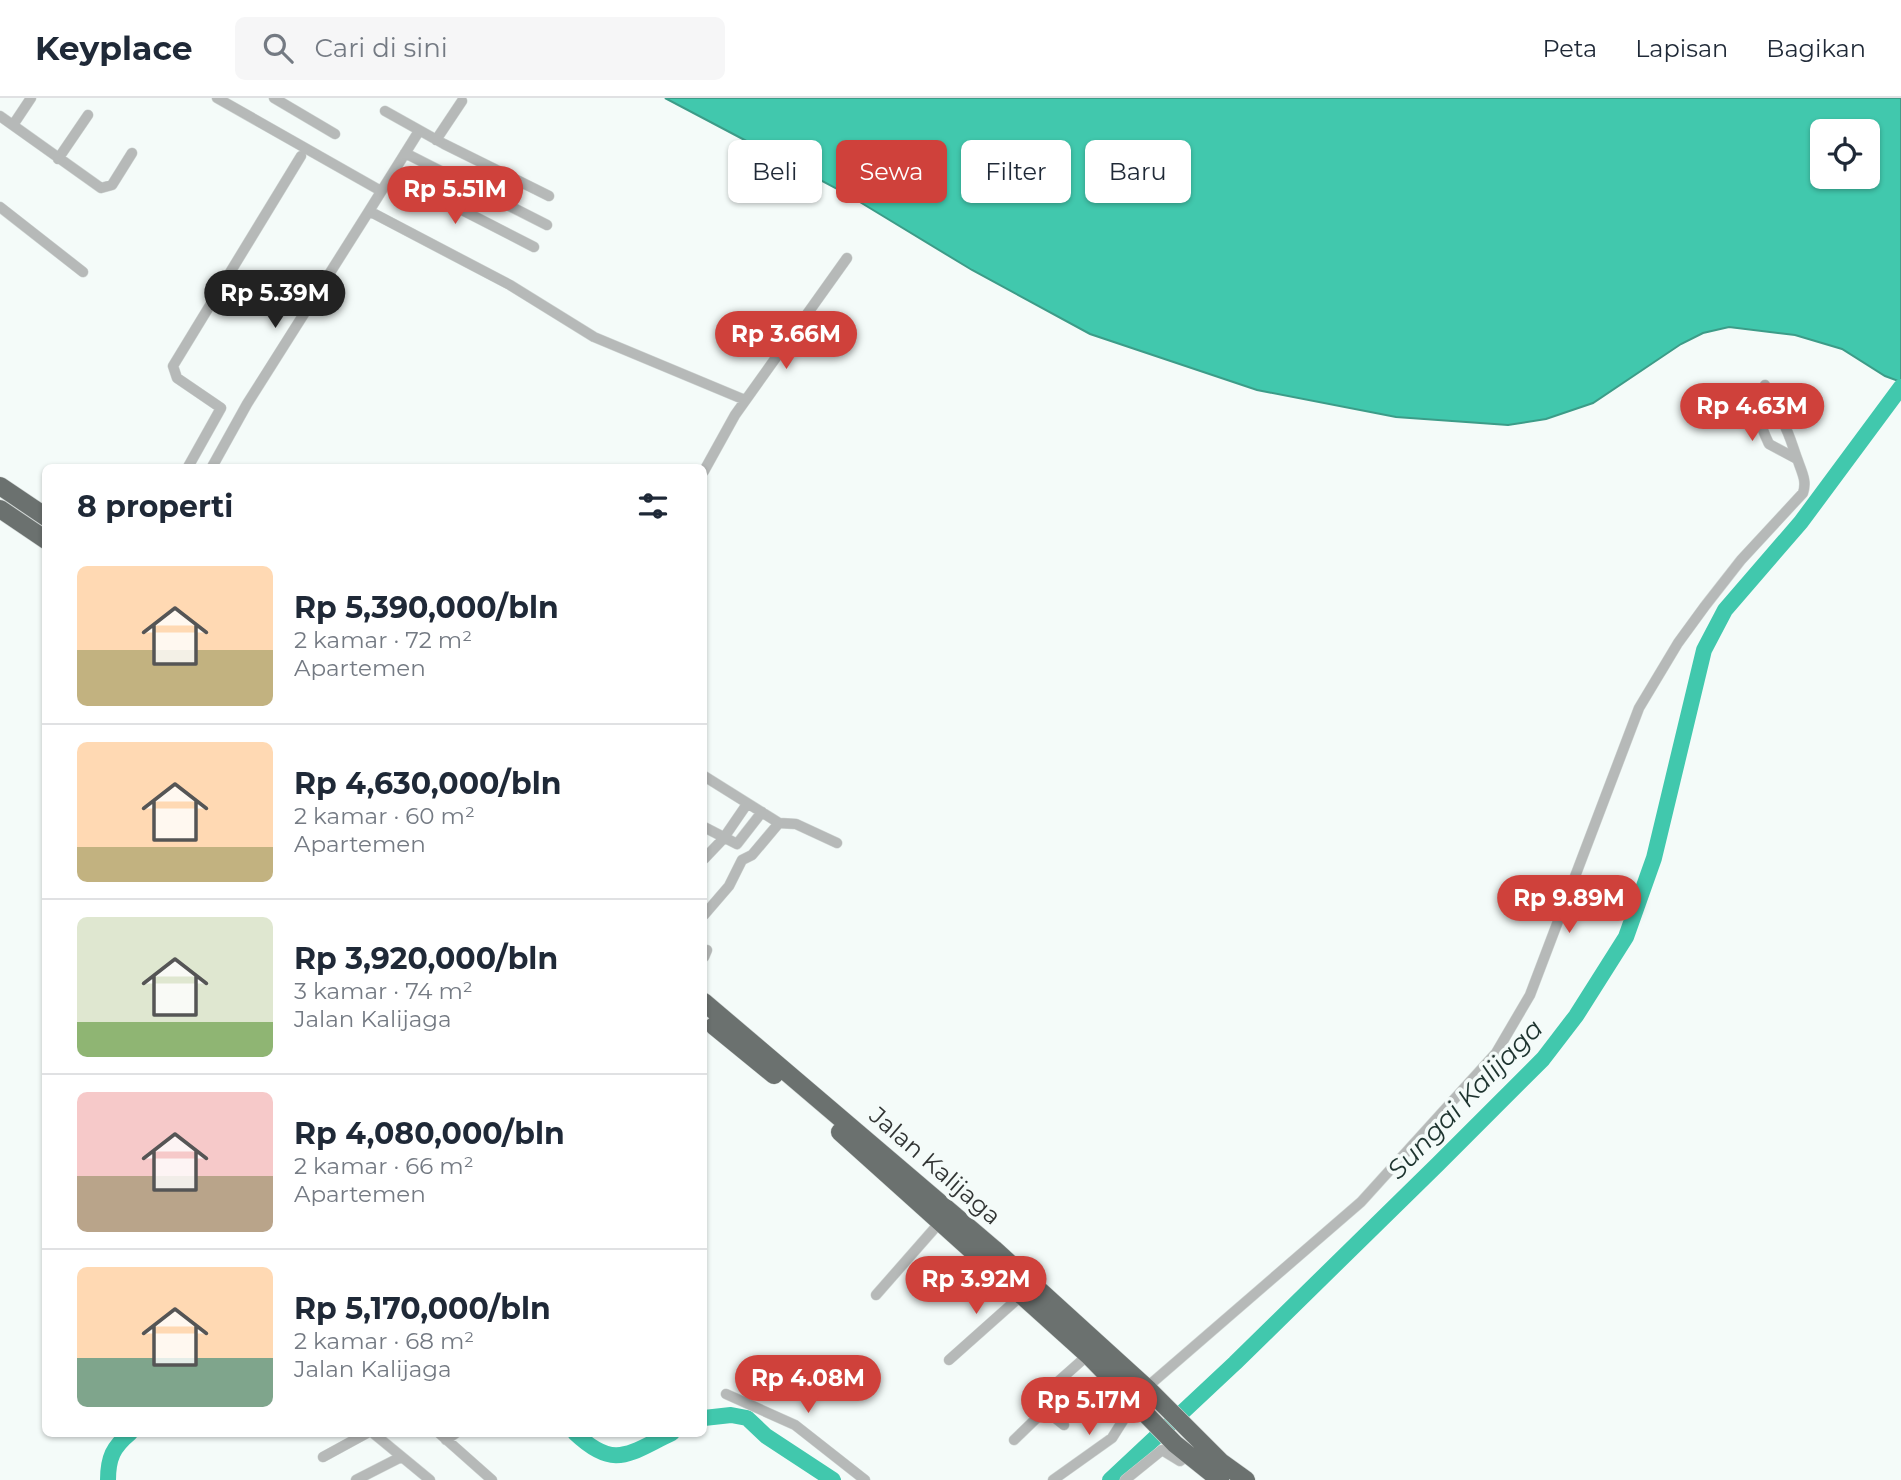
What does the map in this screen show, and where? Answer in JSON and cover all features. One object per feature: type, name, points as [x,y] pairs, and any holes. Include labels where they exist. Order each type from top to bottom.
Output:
[{"type":"highway","points":[[0,486],[42,514]]},
{"type":"highway","points":[[0,509],[42,537]]},
{"type":"highway","name":"Jalan Kalijaga","points":[[707,1005],[909,1174],[1148,1389],[1221,1462],[1246,1480]]},
{"type":"highway","name":"Jalan Kalijaga","points":[[707,1020],[1023,1295],[1088,1355],[1211,1478]]},
{"type":"street","points":[[13,125],[31,98]]},
{"type":"street","points":[[217,98],[381,191]]},
{"type":"street","points":[[274,98],[335,134]]},
{"type":"street","points":[[436,140],[462,101]]},
{"type":"street","points":[[385,111],[436,140],[549,196]]},
{"type":"street","points":[[58,159],[88,115]]},
{"type":"street","points":[[0,116],[101,188],[107,188],[132,153]]},
{"type":"street","points":[[214,464],[247,404],[419,131]]},
{"type":"street","points":[[405,153],[547,225]]},
{"type":"street","points":[[190,464],[221,408],[177,378],[173,366],[302,156]]},
{"type":"street","points":[[392,174],[534,247]]},
{"type":"street","points":[[0,207],[83,272]]},
{"type":"street","points":[[369,211],[510,285],[594,337],[746,400]]},
{"type":"street","points":[[707,466],[746,400],[847,258]]},
{"type":"street","points":[[1765,385],[1758,408],[1769,444],[1797,459]]},
{"type":"street","points":[[1148,1389],[1361,1202],[1496,1053],[1530,995],[1639,708],[1678,643],[1705,606],[1741,559],[1803,493],[1806,486],[1794,443],[1782,419],[1762,401]]},
{"type":"street","points":[[707,778],[779,823],[796,824],[837,844]]},
{"type":"street","points":[[707,856],[747,804]]},
{"type":"street","points":[[707,829],[737,844],[762,813]]},
{"type":"street","points":[[707,912],[729,886],[742,860],[752,855],[779,823]]},
{"type":"street","points":[[876,1295],[941,1221]]},
{"type":"street","points":[[949,1360],[1023,1295]]},
{"type":"street","points":[[1064,1425],[1045,1410],[1044,1394],[1088,1355]]},
{"type":"street","points":[[726,1394],[795,1425],[865,1480]]},
{"type":"street","points":[[1053,1480],[1112,1438],[1136,1405]]},
{"type":"street","points":[[1014,1440],[1045,1410]]},
{"type":"street","points":[[323,1457],[352,1437]]},
{"type":"street","points":[[378,1437],[430,1480]]},
{"type":"street","points":[[442,1437],[492,1480]]},
{"type":"street","points":[[1125,1480],[1162,1450],[1180,1461],[1182,1450]]},
{"type":"street","points":[[356,1480],[401,1457]]},
{"type":"shaded area","points":[[665,98],[1901,98],[1901,382],[1885,376],[1842,349],[1795,335],[1729,327],[1703,333],[1681,344],[1593,403],[1546,419],[1508,425],[1396,417],[1257,390],[1090,334],[972,270],[861,203],[947,203],[947,140],[836,140],[836,188],[822,181],[822,140],[745,140]]},
{"type":"waterway","name":"Sungai Kalijaga","points":[[1110,1480],[1235,1363],[1438,1164],[1543,1059],[1576,1016],[1626,937],[1654,858],[1704,650],[1725,610],[1801,522],[1901,387]]},
{"type":"waterway","name":"Sungai Kalijaga","points":[[707,1418],[731,1415],[747,1418],[766,1436],[833,1480]]},
{"type":"waterway","name":"Sungai Kalijaga","points":[[108,1480],[113,1454],[126,1437]]},
{"type":"waterway","name":"Sungai Kalijaga","points":[[580,1437],[601,1452],[612,1455],[633,1452],[664,1437]]}]
